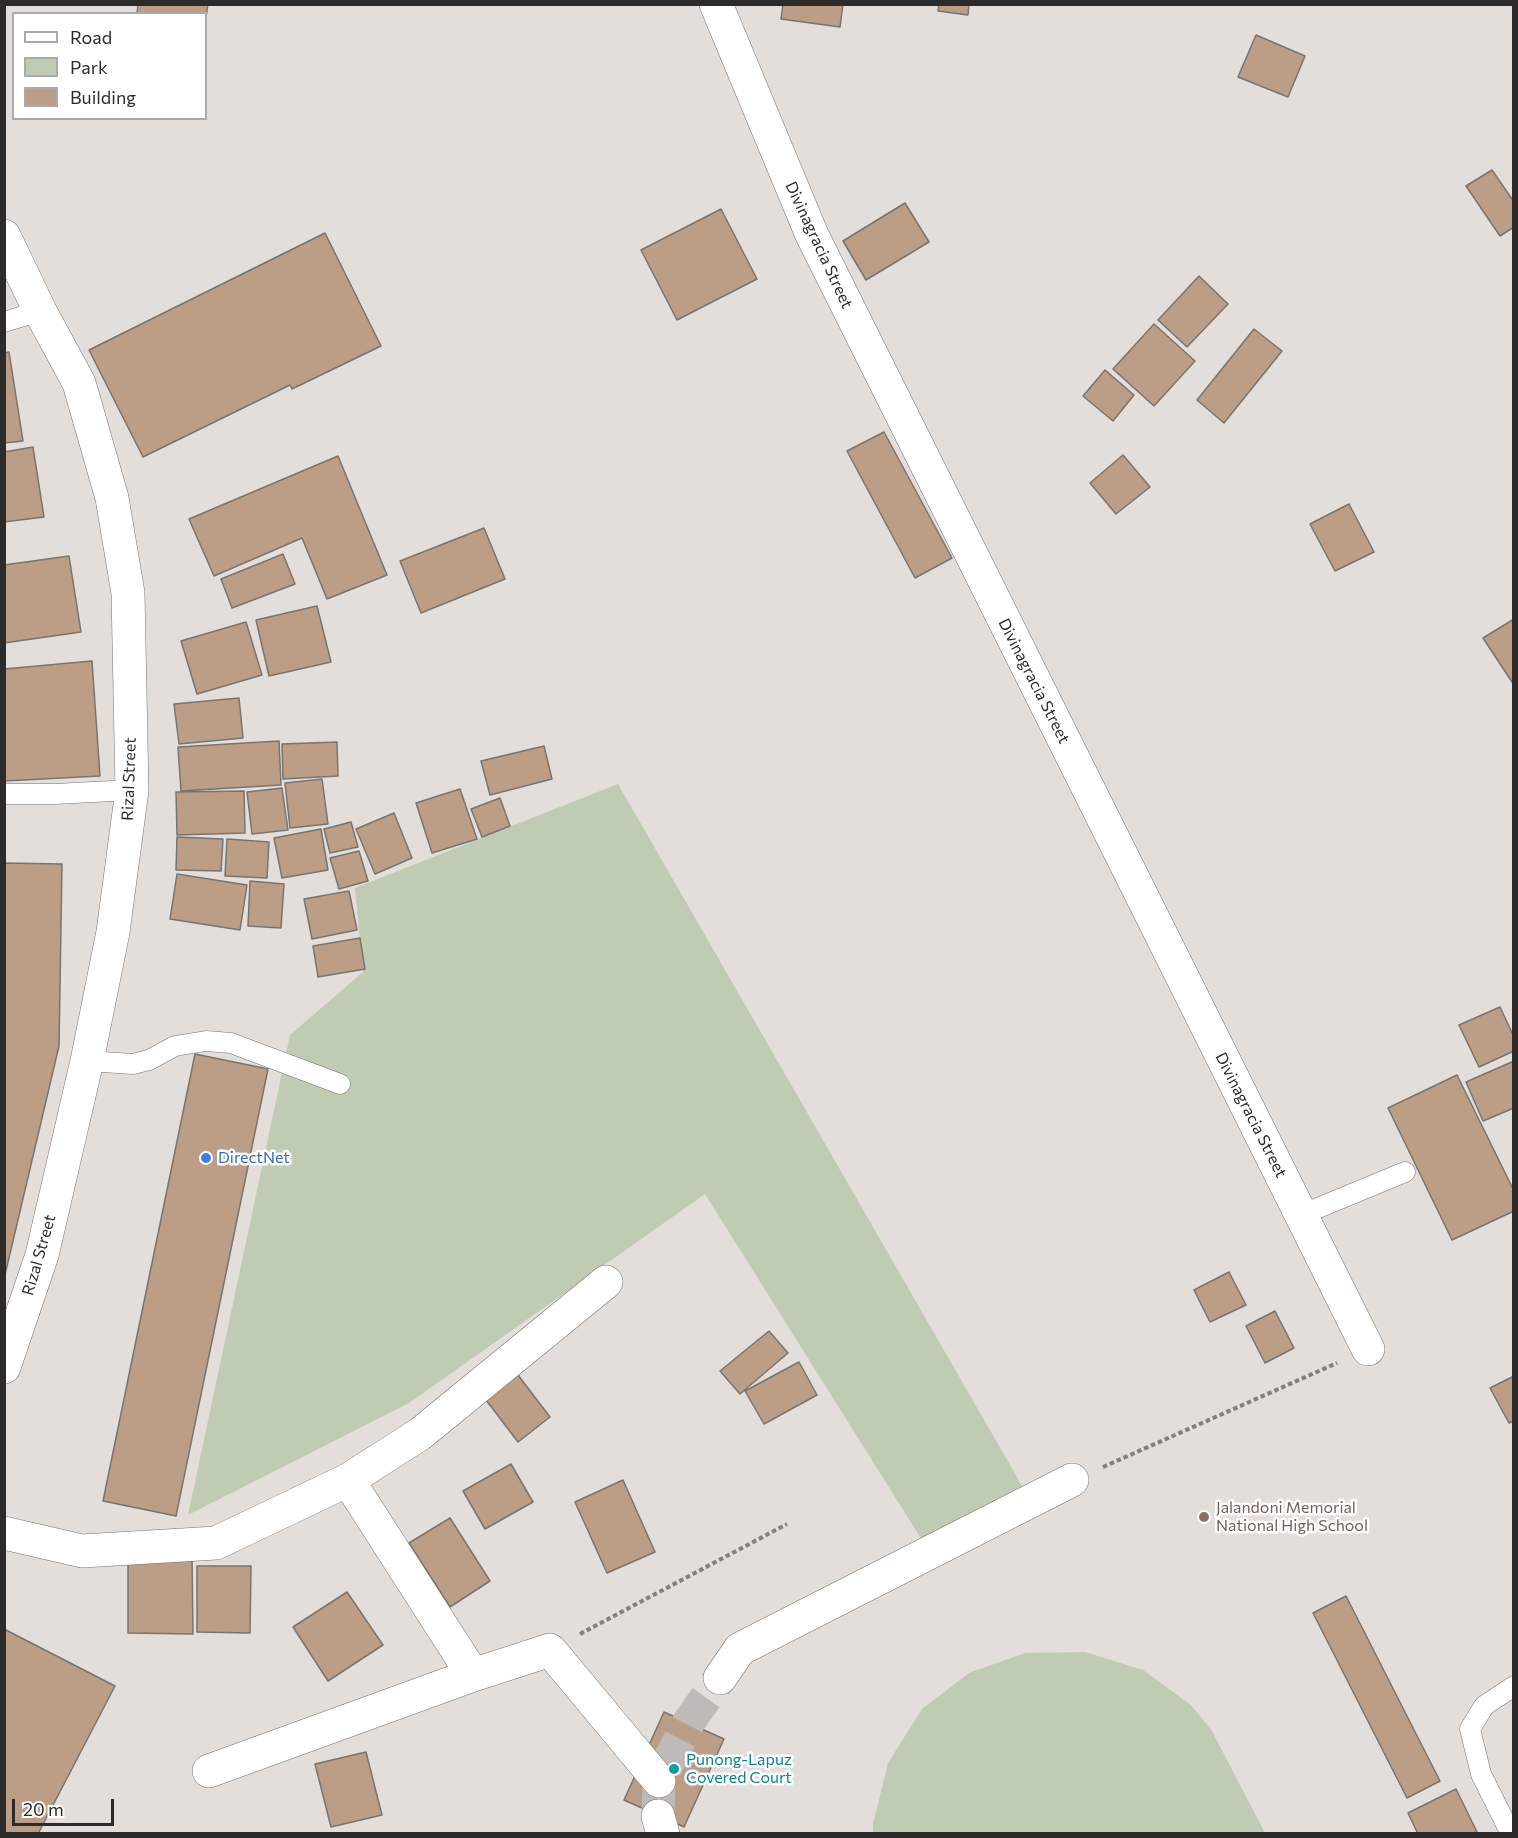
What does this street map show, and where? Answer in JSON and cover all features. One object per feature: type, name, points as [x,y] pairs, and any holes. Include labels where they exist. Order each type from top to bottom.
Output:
[{"type":"street","name":"Divinagracia Street","points":[[716,4],[812,235],[1368,1349]]},
{"type":"street","name":"Rizal Street","points":[[4,236],[40,311],[79,383],[112,498],[128,593],[132,790],[113,932],[87,1061],[42,1255],[4,1367]]},
{"type":"street","points":[[4,1533],[82,1551],[216,1543],[348,1480],[420,1434],[606,1282]]},
{"type":"street","points":[[348,1480],[472,1675]]},
{"type":"street","points":[[720,1678],[740,1649],[1072,1480]]},
{"type":"street","points":[[209,1771],[472,1675],[550,1650],[659,1781]]},
{"type":"lane","points":[[4,322],[40,311]]},
{"type":"lane","points":[[4,794],[132,790]]},
{"type":"lane","points":[[87,1061],[133,1064],[149,1060],[175,1046],[206,1041],[231,1043],[340,1084]]},
{"type":"lane","points":[[1301,1215],[1405,1172]]},
{"type":"lane","points":[[1511,1833],[1481,1774],[1470,1729],[1484,1706],[1514,1686]]},
{"type":"path","points":[[1072,1480],[1368,1349]]},
{"type":"path","points":[[550,1650],[787,1524]]},
{"type":"green space","points":[[618,784],[1025,1491],[922,1540],[705,1194],[409,1403],[188,1515],[290,1035],[363,972],[355,888]]},
{"type":"green space","points":[[1085,1652],[1143,1670],[1191,1705],[1212,1731],[1265,1833],[873,1833],[873,1824],[888,1763],[922,1709],[969,1673],[1025,1653]]},
{"type":"building","points":[[138,4],[208,4],[207,12],[137,12]]},
{"type":"building","points":[[783,4],[843,4],[840,27],[781,19]]},
{"type":"building","points":[[939,4],[969,4],[968,15],[938,11]]},
{"type":"building","points":[[1256,35],[1305,56],[1288,97],[1238,77]]},
{"type":"building","points":[[1492,170],[1514,202],[1514,227],[1500,236],[1466,186]]},
{"type":"building","points":[[905,203],[929,242],[866,280],[843,241]]},
{"type":"building","points":[[721,209],[757,279],[677,320],[641,250]]},
{"type":"building","points":[[325,233],[381,346],[292,389],[290,385],[143,457],[89,350]]},
{"type":"building","points":[[1199,276],[1228,304],[1187,347],[1158,320]]},
{"type":"building","points":[[1154,324],[1195,361],[1154,406],[1113,369]]},
{"type":"building","points":[[1254,329],[1282,351],[1224,423],[1197,400]]},
{"type":"building","points":[[9,352],[23,441],[4,443],[4,353]]},
{"type":"building","points":[[1105,370],[1134,395],[1113,421],[1083,396]]},
{"type":"building","points":[[884,432],[952,558],[915,578],[847,451]]},
{"type":"building","points":[[33,447],[44,517],[4,522],[4,452]]},
{"type":"building","points":[[1123,455],[1150,487],[1116,514],[1090,483]]},
{"type":"building","points":[[338,456],[387,575],[327,599],[302,538],[214,576],[189,519]]},
{"type":"building","points":[[1349,504],[1374,552],[1335,571],[1310,524]]},
{"type":"building","points":[[484,528],[505,579],[421,613],[400,561]]},
{"type":"building","points":[[283,554],[295,584],[232,608],[221,579]]},
{"type":"building","points":[[69,556],[81,632],[4,643],[4,565]]},
{"type":"building","points":[[317,606],[331,662],[269,676],[256,620]]},
{"type":"building","points":[[1514,619],[1514,685],[1483,638]]},
{"type":"building","points":[[246,622],[262,675],[197,694],[181,641]]},
{"type":"building","points":[[92,661],[100,776],[4,781],[4,669]]},
{"type":"building","points":[[239,698],[243,738],[179,744],[174,704]]},
{"type":"building","points":[[279,741],[281,785],[181,791],[178,747]]},
{"type":"building","points":[[337,742],[338,776],[283,779],[282,744]]},
{"type":"building","points":[[544,746],[552,779],[490,795],[481,761]]},
{"type":"building","points":[[322,779],[328,824],[290,828],[285,783]]},
{"type":"building","points":[[282,788],[288,830],[252,834],[247,792]]},
{"type":"building","points":[[460,789],[477,839],[432,853],[416,803]]},
{"type":"building","points":[[244,791],[245,833],[177,835],[176,792]]},
{"type":"building","points":[[500,798],[510,826],[482,837],[471,809]]},
{"type":"building","points":[[394,813],[412,858],[375,874],[356,829]]},
{"type":"building","points":[[351,822],[358,847],[330,853],[324,829]]},
{"type":"building","points":[[321,829],[328,870],[282,878],[274,838]]},
{"type":"building","points":[[177,837],[223,839],[221,871],[176,870]]},
{"type":"building","points":[[227,839],[269,842],[267,878],[225,876]]},
{"type":"building","points":[[359,851],[368,881],[339,889],[330,858]]},
{"type":"building","points":[[4,863],[62,864],[59,1046],[4,1279]]},
{"type":"building","points":[[177,874],[247,885],[240,930],[170,919]]},
{"type":"building","points":[[250,881],[284,884],[281,928],[248,926]]},
{"type":"building","points":[[349,891],[357,930],[312,939],[304,899]]},
{"type":"building","points":[[360,938],[365,969],[318,977],[313,946]]},
{"type":"building","points":[[1500,1007],[1514,1037],[1514,1051],[1479,1067],[1459,1025]]},
{"type":"building","points":[[195,1054],[268,1069],[176,1516],[103,1501]]},
{"type":"building","points":[[1514,1061],[1514,1108],[1483,1121],[1466,1082]]},
{"type":"building","points":[[1457,1075],[1514,1191],[1514,1211],[1452,1240],[1388,1108]]},
{"type":"building","points":[[1229,1272],[1246,1305],[1210,1322],[1194,1290]]},
{"type":"building","points":[[1275,1311],[1294,1348],[1265,1363],[1246,1326]]},
{"type":"building","points":[[769,1331],[788,1353],[740,1394],[720,1371]]},
{"type":"building","points":[[799,1362],[817,1395],[764,1424],[745,1391]]},
{"type":"building","points":[[518,1375],[550,1417],[518,1442],[486,1400]]},
{"type":"building","points":[[1514,1376],[1514,1421],[1509,1423],[1490,1388]]},
{"type":"building","points":[[511,1464],[533,1502],[485,1529],[463,1491]]},
{"type":"building","points":[[623,1480],[655,1552],[607,1573],[575,1502]]},
{"type":"building","points":[[450,1518],[490,1581],[450,1607],[409,1543]]},
{"type":"building","points":[[128,1557],[192,1558],[193,1634],[128,1633]]},
{"type":"building","points":[[197,1566],[251,1566],[250,1633],[197,1632]]},
{"type":"building","points":[[347,1592],[383,1645],[328,1681],[293,1627]]},
{"type":"building","points":[[1346,1596],[1440,1781],[1407,1798],[1313,1613]]},
{"type":"building","points":[[4,1629],[115,1686],[38,1834],[4,1834]]},
{"type":"building","name":"Punong-Lapuz Covered Court","points":[[664,1712],[724,1739],[684,1827],[624,1800]]},
{"type":"building","points":[[366,1752],[382,1815],[331,1827],[315,1764]]},
{"type":"building","points":[[1456,1789],[1478,1834],[1418,1834],[1408,1813]]},
{"type":"tunnel","points":[[658,1816],[659,1781],[688,1723],[720,1678]]},
{"type":"place","name":"DirectNet","points":[[206,1158]]},
{"type":"place","name":"Jalandoni Memorial National High School","points":[[1204,1517]]},
{"type":"place","name":"Punong-Lapuz Covered Court","points":[[674,1769]]}]
